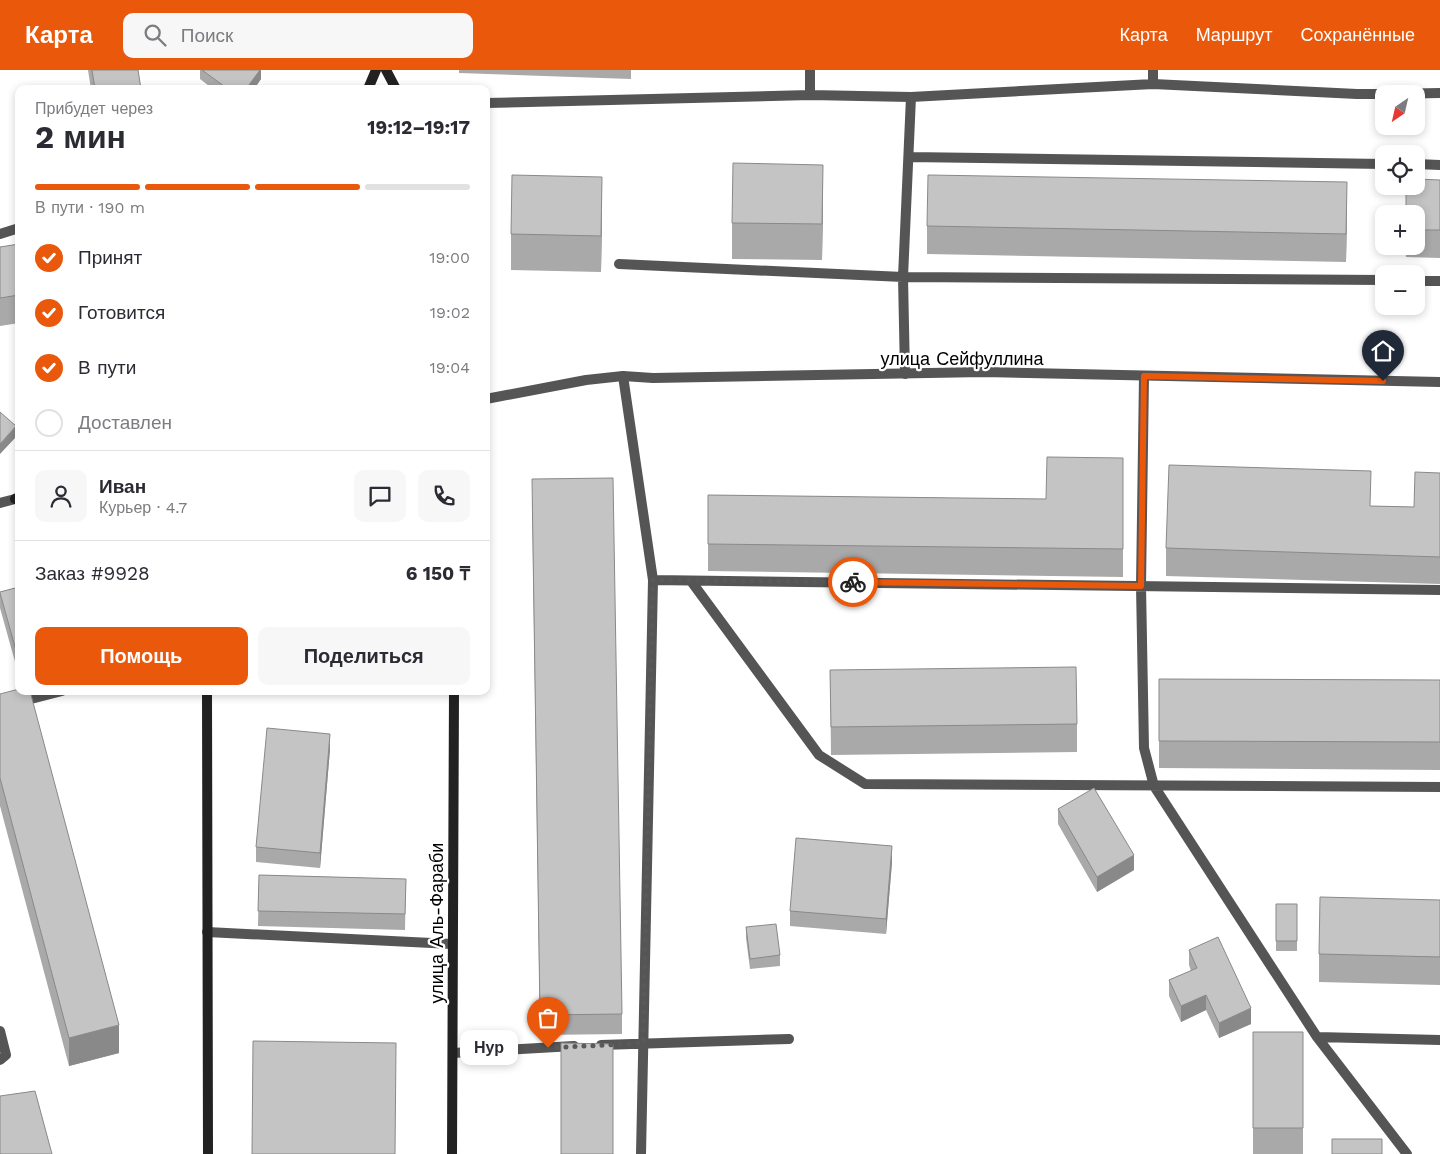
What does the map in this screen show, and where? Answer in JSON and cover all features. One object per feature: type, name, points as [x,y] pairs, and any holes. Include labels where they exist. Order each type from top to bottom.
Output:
[{"type":"main road","points":[[370,85],[376,70]]},
{"type":"main road","points":[[386,70],[394,85]]},
{"type":"main road","points":[[207,695],[208,1154]]},
{"type":"main road","name":"улица Аль-Фараби","points":[[452,1154],[454,695]]},
{"type":"street","points":[[810,70],[810,95]]},
{"type":"street","points":[[1153,70],[1153,84]]},
{"type":"street","points":[[490,103],[810,95],[911,97],[1153,84],[1375,94]]},
{"type":"street","points":[[1425,93],[1440,92]]},
{"type":"street","points":[[905,374],[904,277],[911,97]]},
{"type":"street","points":[[908,157],[1375,164]]},
{"type":"street","points":[[1425,164],[1440,165]]},
{"type":"street","points":[[0,234],[15,229]]},
{"type":"street","points":[[619,264],[904,277],[1375,280]]},
{"type":"street","points":[[1425,280],[1440,281]]},
{"type":"street","name":"улица Сейфуллина","points":[[490,398],[586,380],[623,376],[653,378],[984,372],[1440,382]]},
{"type":"street","points":[[623,376],[653,580],[641,1154]]},
{"type":"street","points":[[1144,376],[1141,586],[1144,748],[1154,786],[1317,1038],[1407,1154]]},
{"type":"street","points":[[0,503],[15,500]]},
{"type":"street","points":[[653,580],[1440,590]]},
{"type":"street","points":[[691,581],[819,755],[865,784],[1440,787]]},
{"type":"street","points":[[0,707],[46,695]]},
{"type":"street","points":[[207,932],[452,944]]},
{"type":"street","points":[[0,1031],[6,1055],[0,1060]]},
{"type":"street","points":[[1317,1038],[1440,1040]]},
{"type":"street","points":[[452,1053],[643,1043],[789,1039]]},
{"type":"building","points":[[92,70],[138,70],[140,85],[94,85]]},
{"type":"building","points":[[202,70],[260,70],[249,85],[223,85]]},
{"type":"building","points":[[733,163],[823,165],[822,224],[732,223]]},
{"type":"building","points":[[512,175],[602,177],[601,236],[511,234]]},
{"type":"building","points":[[928,175],[1347,182],[1346,234],[927,226]]},
{"type":"building","points":[[1425,179],[1440,180],[1440,230],[1425,230],[1425,205],[1406,205],[1406,195],[1425,195]]},
{"type":"building","points":[[15,245],[15,296],[0,298],[0,247]]},
{"type":"building","points":[[0,412],[15,427],[0,444]]},
{"type":"building","points":[[1047,457],[1123,458],[1123,549],[708,544],[708,495],[1046,499]]},
{"type":"building","points":[[1169,465],[1371,471],[1370,506],[1414,507],[1415,472],[1440,473],[1440,557],[1166,548]]},
{"type":"building","points":[[613,478],[622,1014],[540,1015],[532,479]]},
{"type":"building","points":[[15,588],[15,646],[0,592]]},
{"type":"building","points":[[1076,667],[1077,724],[831,727],[830,670]]},
{"type":"building","points":[[1159,679],[1440,680],[1440,742],[1159,741]]},
{"type":"building","points":[[15,690],[15,695],[31,695],[119,1025],[69,1038],[0,778],[0,694]]},
{"type":"building","points":[[267,728],[330,734],[320,853],[256,847]]},
{"type":"building","points":[[1094,788],[1134,855],[1097,877],[1058,809]]},
{"type":"building","points":[[796,838],[892,846],[886,919],[790,911]]},
{"type":"building","points":[[259,875],[406,879],[405,914],[258,911]]},
{"type":"building","points":[[1320,897],[1440,900],[1440,957],[1319,954]]},
{"type":"building","points":[[1276,904],[1297,904],[1297,941],[1276,941]]},
{"type":"building","points":[[776,924],[780,955],[750,959],[746,927]]},
{"type":"building","points":[[1218,937],[1251,1008],[1219,1023],[1206,995],[1181,1006],[1169,980],[1197,968],[1189,950]]},
{"type":"building","points":[[1253,1032],[1303,1032],[1303,1128],[1253,1128]]},
{"type":"building","points":[[253,1041],[396,1043],[395,1154],[252,1154]]},
{"type":"building","points":[[561,1043],[613,1044],[613,1154],[561,1154]]},
{"type":"building","points":[[35,1091],[52,1154],[0,1154],[0,1096]]},
{"type":"building","points":[[1332,1139],[1382,1139],[1382,1154],[1332,1154]]},
{"type":"way so far","points":[[548,1048],[643,1043],[653,580],[853,582]]},
{"type":"place","name":"Нур","points":[[548,1048]]},
{"type":"route","points":[[853,582],[1141,586],[1144,376],[1383,381]]}]
